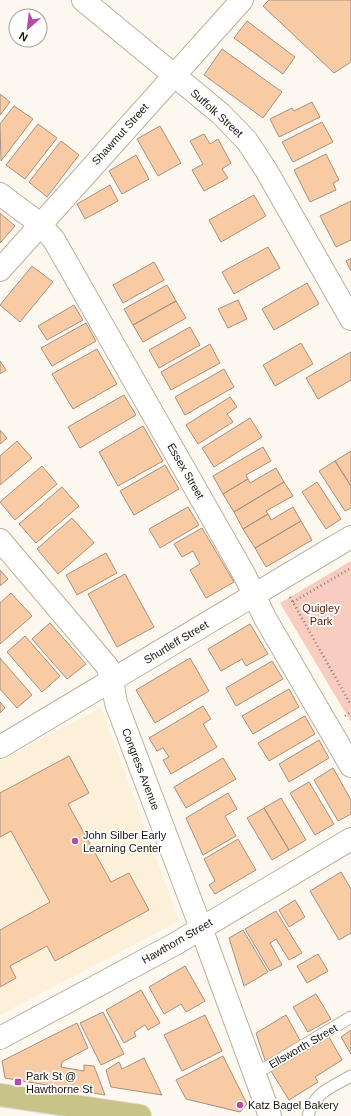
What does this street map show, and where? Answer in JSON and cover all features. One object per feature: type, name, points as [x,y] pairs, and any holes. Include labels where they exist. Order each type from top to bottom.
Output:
[{"type":"main road","points":[[0,1096],[140,1116]]},
{"type":"street","name":"Suffolk Street","points":[[83,0],[221,114],[247,141],[266,170],[351,319]]},
{"type":"street","name":"Shawmut Street","points":[[0,270],[242,0]]},
{"type":"street","name":"Essex Street","points":[[0,194],[40,224],[54,240],[255,595],[265,618],[351,766]]},
{"type":"street","name":"Shurtleff Street","points":[[0,747],[351,537]]},
{"type":"street","name":"Congress Avenue","points":[[0,540],[104,660],[112,680],[116,703],[270,1116]]},
{"type":"street","name":"Hawthorn Street","points":[[0,1038],[201,928],[351,839]]},
{"type":"lane","name":"Ellsworth Street","points":[[254,1072],[267,1067],[351,1017]]},
{"type":"lane","points":[[308,1116],[312,1103],[317,1097],[351,1076]]},
{"type":"path","points":[[293,602],[351,568]]},
{"type":"path","points":[[289,595],[351,705]]},
{"type":"shaded area","name":"John Silber Early Learning Center","points":[[101,707],[179,921],[0,1015],[0,761]]},
{"type":"green space","name":"Quigley Park","points":[[351,561],[351,722],[280,603]]},
{"type":"building","points":[[269,0],[351,0],[351,62],[334,73],[263,6]]},
{"type":"building","points":[[247,21],[295,57],[283,74],[234,38]]},
{"type":"building","points":[[222,49],[282,92],[263,118],[204,75]]},
{"type":"building","points":[[0,94],[10,102],[0,115]]},
{"type":"building","points":[[312,102],[320,117],[279,137],[270,119],[292,108],[294,111]]},
{"type":"building","points":[[14,106],[33,119],[1,161],[0,124]]},
{"type":"building","points":[[322,122],[333,142],[293,162],[282,142]]},
{"type":"building","points":[[38,124],[57,138],[25,179],[6,165]]},
{"type":"building","points":[[160,126],[181,163],[158,176],[137,139]]},
{"type":"building","points":[[204,134],[210,144],[218,139],[231,163],[222,169],[228,178],[204,191],[192,170],[203,164],[190,141]]},
{"type":"building","points":[[61,141],[79,155],[47,197],[29,182]]},
{"type":"building","points":[[326,154],[339,180],[333,183],[336,190],[310,202],[294,170]]},
{"type":"building","points":[[136,155],[149,179],[122,194],[109,171]]},
{"type":"building","points":[[110,185],[118,201],[85,219],[77,204]]},
{"type":"building","points":[[254,195],[266,216],[221,242],[209,220]]},
{"type":"building","points":[[351,201],[351,240],[336,247],[320,216]]},
{"type":"building","points":[[0,213],[15,226],[0,243]]},
{"type":"building","points":[[268,247],[280,268],[234,294],[222,272]]},
{"type":"building","points":[[351,258],[351,271],[346,261]]},
{"type":"building","points":[[154,262],[164,280],[123,303],[113,285]]},
{"type":"building","points":[[32,266],[53,282],[20,322],[0,305]]},
{"type":"building","points":[[307,283],[319,304],[274,330],[262,309]]},
{"type":"building","points":[[167,285],[176,301],[133,325],[124,309]]},
{"type":"building","points":[[238,300],[247,319],[228,328],[218,309]]},
{"type":"building","points":[[176,301],[186,318],[143,342],[133,325]]},
{"type":"building","points":[[74,305],[83,320],[47,340],[38,326]]},
{"type":"building","points":[[86,323],[96,341],[52,366],[41,348]]},
{"type":"building","points":[[190,327],[200,345],[159,368],[149,350]]},
{"type":"building","points":[[301,343],[313,364],[275,386],[263,365]]},
{"type":"building","points":[[210,344],[220,363],[171,390],[161,372]]},
{"type":"building","points":[[97,349],[117,384],[73,409],[52,374]]},
{"type":"building","points":[[351,352],[351,380],[318,399],[306,378]]},
{"type":"building","points":[[0,361],[6,370],[0,374]]},
{"type":"building","points":[[224,369],[234,387],[185,415],[175,397]]},
{"type":"building","points":[[124,395],[136,415],[80,448],[68,427]]},
{"type":"building","points":[[230,397],[237,407],[227,414],[233,422],[198,444],[186,425]]},
{"type":"building","points":[[250,418],[262,437],[214,467],[202,448]]},
{"type":"building","points":[[143,426],[163,461],[118,486],[99,452]]},
{"type":"building","points":[[0,430],[7,438],[0,444]]},
{"type":"building","points":[[17,441],[32,458],[0,485],[0,456]]},
{"type":"building","points":[[263,447],[271,461],[246,475],[248,479],[223,494],[213,476]]},
{"type":"building","points":[[351,451],[351,486],[335,461]]},
{"type":"building","points":[[335,461],[351,486],[351,508],[345,511],[319,471]]},
{"type":"building","points":[[165,465],[179,489],[134,515],[120,491]]},
{"type":"building","points":[[42,466],[57,484],[15,520],[0,502]]},
{"type":"building","points":[[276,468],[284,482],[234,512],[223,494],[248,479],[250,483]]},
{"type":"building","points":[[284,482],[293,496],[266,511],[268,514],[243,529],[234,512]]},
{"type":"building","points":[[317,482],[341,519],[326,529],[302,492]]},
{"type":"building","points":[[62,487],[79,506],[36,543],[19,524]]},
{"type":"building","points":[[188,507],[199,525],[160,548],[149,529]]},
{"type":"building","points":[[293,507],[301,521],[255,548],[243,529],[268,514],[271,520]]},
{"type":"building","points":[[72,518],[94,543],[58,574],[37,549]]},
{"type":"building","points":[[301,521],[312,540],[266,567],[255,548]]},
{"type":"building","points":[[202,528],[234,582],[206,598],[190,570],[200,564],[193,551],[182,557],[174,544]]},
{"type":"building","points":[[106,553],[117,573],[77,595],[66,575]]},
{"type":"building","points":[[0,570],[8,579],[0,586]]},
{"type":"building","points":[[125,574],[154,627],[117,647],[88,594]]},
{"type":"building","points":[[11,593],[32,616],[0,644],[0,603]]},
{"type":"building","points":[[50,623],[86,664],[67,679],[32,639]]},
{"type":"building","points":[[250,624],[268,654],[246,666],[242,659],[221,671],[208,649]]},
{"type":"building","points":[[25,636],[60,676],[42,692],[7,652]]},
{"type":"building","points":[[0,658],[32,695],[17,708],[0,689]]},
{"type":"building","points":[[190,658],[209,691],[155,723],[136,690]]},
{"type":"building","points":[[272,661],[283,679],[236,706],[226,688]]},
{"type":"building","points":[[289,689],[299,707],[253,734],[242,716]]},
{"type":"building","points":[[0,702],[5,708],[0,713]]},
{"type":"building","points":[[203,706],[211,719],[203,724],[217,747],[171,774],[163,760],[169,757],[163,748],[157,751],[149,738]]},
{"type":"building","points":[[305,716],[315,734],[269,761],[258,743]]},
{"type":"building","points":[[319,740],[329,758],[289,782],[279,764]]},
{"type":"building","points":[[69,756],[89,793],[68,804],[111,882],[129,873],[149,910],[55,961],[47,946],[10,966],[16,978],[0,987],[0,930],[50,902],[11,831],[0,837],[0,793]]},
{"type":"building","points":[[223,758],[236,779],[186,808],[174,787]]},
{"type":"building","points":[[333,768],[351,800],[351,814],[338,821],[314,780]]},
{"type":"building","points":[[309,782],[334,824],[315,835],[290,793]]},
{"type":"building","points":[[228,793],[237,809],[225,816],[236,836],[203,855],[186,818]]},
{"type":"building","points":[[281,798],[306,840],[289,850],[264,808]]},
{"type":"building","points":[[264,808],[289,850],[272,860],[247,818]]},
{"type":"building","points":[[238,839],[256,870],[215,894],[209,885],[215,881],[204,859]]},
{"type":"building","points":[[341,872],[351,889],[351,933],[339,940],[310,891]]},
{"type":"building","points":[[295,900],[305,917],[289,927],[279,910]]},
{"type":"building","points":[[276,911],[302,953],[289,960],[276,939],[270,943],[282,965],[270,971],[245,929]]},
{"type":"building","points":[[243,930],[268,972],[244,986],[229,938]]},
{"type":"building","points":[[318,954],[328,971],[307,983],[297,966]]},
{"type":"building","points":[[185,966],[205,1001],[186,1012],[181,1004],[164,1014],[149,987]]},
{"type":"building","points":[[141,990],[160,1023],[148,1030],[145,1025],[134,1032],[136,1036],[124,1043],[106,1010]]},
{"type":"building","points":[[316,994],[331,1019],[308,1032],[293,1007]]},
{"type":"building","points":[[103,1012],[124,1054],[101,1065],[80,1023]]},
{"type":"building","points":[[205,1015],[222,1051],[182,1071],[164,1035]]},
{"type":"building","points":[[286,1015],[301,1042],[266,1063],[256,1033]]},
{"type":"building","points":[[77,1023],[88,1048],[62,1062],[61,1067],[84,1071],[84,1065],[94,1066],[105,1095],[5,1078],[2,1061]]},
{"type":"building","points":[[351,1030],[351,1054],[341,1037]]},
{"type":"building","points":[[329,1037],[342,1060],[315,1077],[318,1082],[289,1100],[271,1071]]},
{"type":"building","points":[[223,1056],[247,1104],[240,1112],[186,1099],[176,1080]]},
{"type":"building","points":[[144,1058],[162,1095],[111,1087],[106,1070],[119,1062],[122,1069]]},
{"type":"place","name":"John Silber Early Learning Center","points":[[75,841]]},
{"type":"place","name":"Park St @ Hawthorne St","points":[[18,1082]]},
{"type":"place","name":"Katz Bagel Bakery","points":[[240,1105]]}]
